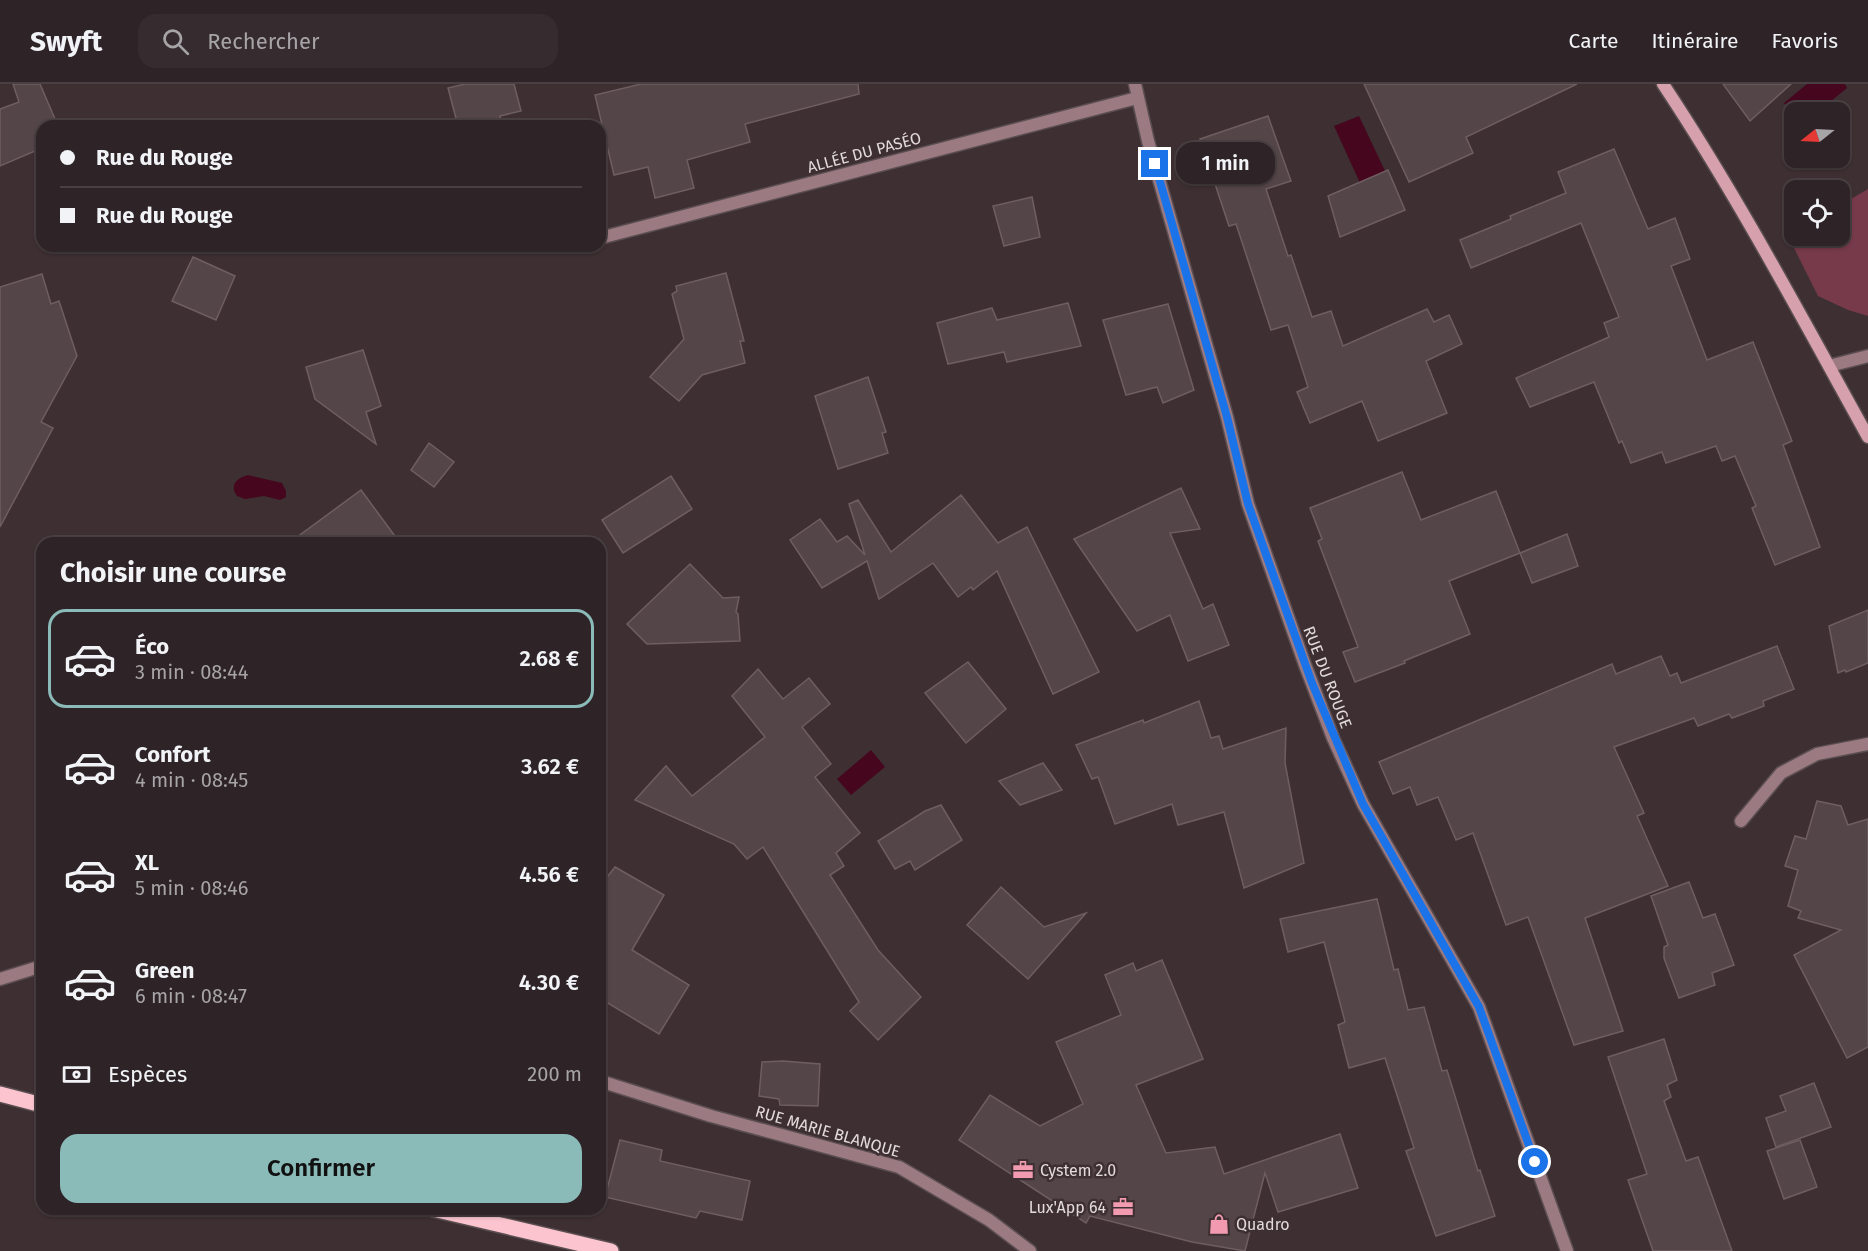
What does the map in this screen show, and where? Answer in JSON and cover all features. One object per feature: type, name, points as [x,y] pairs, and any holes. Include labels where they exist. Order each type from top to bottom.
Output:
[{"type":"main road","points":[[1663,84],[1773,267],[1868,437]]},
{"type":"main road","points":[[0,1094],[36,1104]]},
{"type":"main road","points":[[458,1215],[611,1251]]},
{"type":"street","name":"RUE DU ROUGE","points":[[1135,84],[1248,504],[1302,657],[1363,804],[1479,1007],[1567,1251]]},
{"type":"street","name":"ALLÉE DU PASÉO","points":[[606,235],[1137,98]]},
{"type":"street","points":[[1828,366],[1868,356]]},
{"type":"street","points":[[1741,821],[1780,773],[1817,754],[1868,744]]},
{"type":"street","points":[[0,980],[36,968]]},
{"type":"street","name":"RUE MARIE BLANQUE","points":[[606,1082],[711,1116],[899,1167],[989,1220],[1030,1251]]},
{"type":"shaded area","points":[[1807,84],[1845,84],[1847,88],[1830,102],[1785,102]]},
{"type":"shaded area","points":[[1359,116],[1386,173],[1360,183],[1334,126]]},
{"type":"shaded area","points":[[1868,189],[1868,316],[1848,310],[1818,296],[1793,246],[1850,246],[1850,200]]},
{"type":"shaded area","points":[[248,475],[282,483],[286,497],[280,500],[264,496],[245,499],[237,496],[234,488],[235,482]]},
{"type":"shaded area","points":[[871,750],[885,767],[851,795],[837,779]]},
{"type":"building","points":[[13,84],[40,84],[55,120],[36,120],[36,151],[0,166],[0,109],[19,102]]},
{"type":"building","points":[[465,84],[514,84],[521,111],[500,116],[501,120],[456,120],[448,88]]},
{"type":"building","points":[[641,84],[858,84],[859,94],[745,124],[750,142],[687,160],[694,188],[655,198],[648,167],[614,175],[606,141],[606,120],[601,120],[595,95]]},
{"type":"building","points":[[1364,84],[1577,84],[1466,137],[1473,153],[1409,182]]},
{"type":"building","points":[[1723,84],[1791,84],[1750,121]]},
{"type":"building","points":[[1268,116],[1291,181],[1266,189],[1288,256],[1291,255],[1312,317],[1331,311],[1343,346],[1427,309],[1434,322],[1449,315],[1462,344],[1426,361],[1447,413],[1378,441],[1362,401],[1310,423],[1297,392],[1308,387],[1288,325],[1271,330],[1236,224],[1229,226],[1200,139]]},
{"type":"building","points":[[1614,149],[1648,229],[1675,218],[1690,259],[1671,266],[1707,360],[1753,342],[1792,441],[1783,445],[1820,547],[1775,565],[1752,508],[1756,506],[1735,456],[1722,461],[1716,446],[1666,463],[1662,452],[1631,463],[1622,441],[1619,443],[1594,382],[1530,407],[1516,378],[1609,337],[1604,323],[1619,317],[1581,223],[1471,268],[1460,240],[1566,193],[1558,172]]},
{"type":"building","points":[[1388,170],[1405,210],[1340,237],[1328,196]]},
{"type":"building","points":[[1032,197],[1040,237],[1004,246],[993,206]]},
{"type":"building","points":[[193,257],[235,276],[216,320],[172,301]]},
{"type":"building","points":[[726,273],[744,341],[740,341],[745,363],[702,375],[679,401],[650,377],[684,339],[672,294],[677,291],[676,286]]},
{"type":"building","points":[[42,274],[51,304],[59,301],[77,356],[41,422],[53,428],[0,527],[0,287]]},
{"type":"building","points":[[1068,303],[1081,346],[1007,362],[1004,352],[948,364],[937,323],[992,308],[997,320]]},
{"type":"building","points":[[1168,304],[1194,390],[1163,403],[1157,387],[1126,395],[1103,320]]},
{"type":"building","points":[[363,350],[381,406],[366,412],[376,444],[315,399],[306,367]]},
{"type":"building","points":[[868,377],[886,432],[882,433],[888,453],[838,469],[815,396]]},
{"type":"building","points":[[429,443],[454,462],[434,487],[411,470]]},
{"type":"building","points":[[1402,472],[1421,520],[1496,491],[1520,553],[1449,581],[1470,634],[1355,682],[1343,652],[1358,647],[1318,541],[1322,539],[1310,508]]},
{"type":"building","points":[[671,476],[692,509],[623,553],[602,520]]},
{"type":"building","points":[[1181,488],[1200,529],[1170,533],[1203,609],[1213,604],[1229,645],[1188,661],[1170,615],[1137,631],[1074,539]]},
{"type":"building","points":[[361,490],[396,537],[297,537]]},
{"type":"building","points":[[961,495],[998,543],[1027,527],[1099,672],[1053,694],[997,571],[973,590],[971,587],[958,597],[933,563],[879,599],[867,561],[822,588],[790,540],[820,519],[837,542],[847,536],[865,555],[849,504],[858,500],[891,552]]},
{"type":"building","points":[[1567,534],[1578,566],[1532,583],[1520,553]]},
{"type":"building","points":[[690,564],[723,598],[739,597],[736,612],[740,641],[647,644],[627,624]]},
{"type":"building","points":[[1868,610],[1868,663],[1838,673],[1829,626]]},
{"type":"building","points":[[1777,646],[1794,689],[1763,701],[1764,706],[1732,718],[1729,714],[1698,726],[1694,718],[1614,747],[1644,813],[1637,816],[1668,886],[1585,918],[1623,1031],[1574,1045],[1528,917],[1506,925],[1473,833],[1456,840],[1438,797],[1417,805],[1410,787],[1393,794],[1379,762],[1612,664],[1616,674],[1661,656],[1670,676],[1677,673],[1681,683]]},
{"type":"building","points":[[968,662],[1006,709],[966,743],[925,693]]},
{"type":"building","points":[[758,669],[783,699],[809,678],[830,704],[802,727],[831,764],[815,777],[860,833],[836,853],[844,866],[830,875],[878,950],[921,997],[878,1040],[850,1011],[859,1002],[763,847],[747,859],[734,844],[635,800],[666,766],[692,796],[765,737],[732,696]]},
{"type":"building","points":[[1199,701],[1211,738],[1219,736],[1223,749],[1286,728],[1285,763],[1304,863],[1244,888],[1224,812],[1178,825],[1172,804],[1115,824],[1098,777],[1092,779],[1076,745],[1143,720],[1144,723]]},
{"type":"building","points":[[1043,763],[1062,790],[1020,805],[999,781]]},
{"type":"building","points":[[1817,801],[1841,806],[1848,825],[1868,819],[1868,1047],[1847,1058],[1794,955],[1841,930],[1798,918],[1801,911],[1788,906],[1798,870],[1785,866],[1795,836],[1806,839]]},
{"type":"building","points":[[941,805],[962,840],[915,870],[910,861],[895,869],[878,841],[925,811]]},
{"type":"building","points":[[615,867],[664,895],[632,950],[689,985],[659,1034],[606,1002],[606,878]]},
{"type":"building","points":[[1689,882],[1703,918],[1715,914],[1734,965],[1712,973],[1715,985],[1679,998],[1664,958],[1664,947],[1668,945],[1651,896]]},
{"type":"building","points":[[1001,887],[1044,927],[1086,913],[1028,979],[967,925]]},
{"type":"building","points":[[1377,899],[1394,970],[1398,969],[1408,1010],[1424,1007],[1442,1071],[1447,1070],[1478,1171],[1480,1170],[1495,1216],[1436,1236],[1406,1151],[1414,1148],[1385,1058],[1349,1068],[1338,1025],[1345,1022],[1324,942],[1288,952],[1280,919]]},
{"type":"building","points":[[1162,960],[1203,1059],[1136,1085],[1166,1153],[1215,1147],[1224,1174],[1340,1134],[1358,1188],[1278,1212],[1265,1173],[1245,1251],[1192,1242],[1090,1216],[1086,1223],[959,1140],[990,1095],[1040,1126],[1083,1104],[1056,1042],[1121,1015],[1105,975],[1133,963],[1136,971]]},
{"type":"building","points":[[1664,1039],[1677,1080],[1667,1085],[1671,1097],[1664,1101],[1686,1161],[1698,1157],[1732,1251],[1653,1251],[1628,1180],[1647,1174],[1608,1057]]},
{"type":"building","points":[[762,1062],[820,1064],[818,1106],[780,1105],[779,1099],[759,1096]]},
{"type":"building","points":[[1814,1083],[1831,1127],[1776,1147],[1766,1118],[1786,1111],[1780,1096]]},
{"type":"building","points":[[620,1140],[662,1150],[660,1161],[750,1181],[742,1220],[700,1211],[696,1218],[606,1197]]},
{"type":"building","points":[[1800,1140],[1817,1187],[1784,1199],[1767,1151]]},
{"type":"place","name":"Cystem 2.0","points":[[1023,1170]]},
{"type":"place","name":"Lux'App 64","points":[[1123,1207]]},
{"type":"place","name":"Quadro","points":[[1219,1224]]},
{"type":"route","points":[[1155,164],[1227,417],[1248,504],[1312,683],[1363,804],[1479,1007],[1535,1162]]}]
